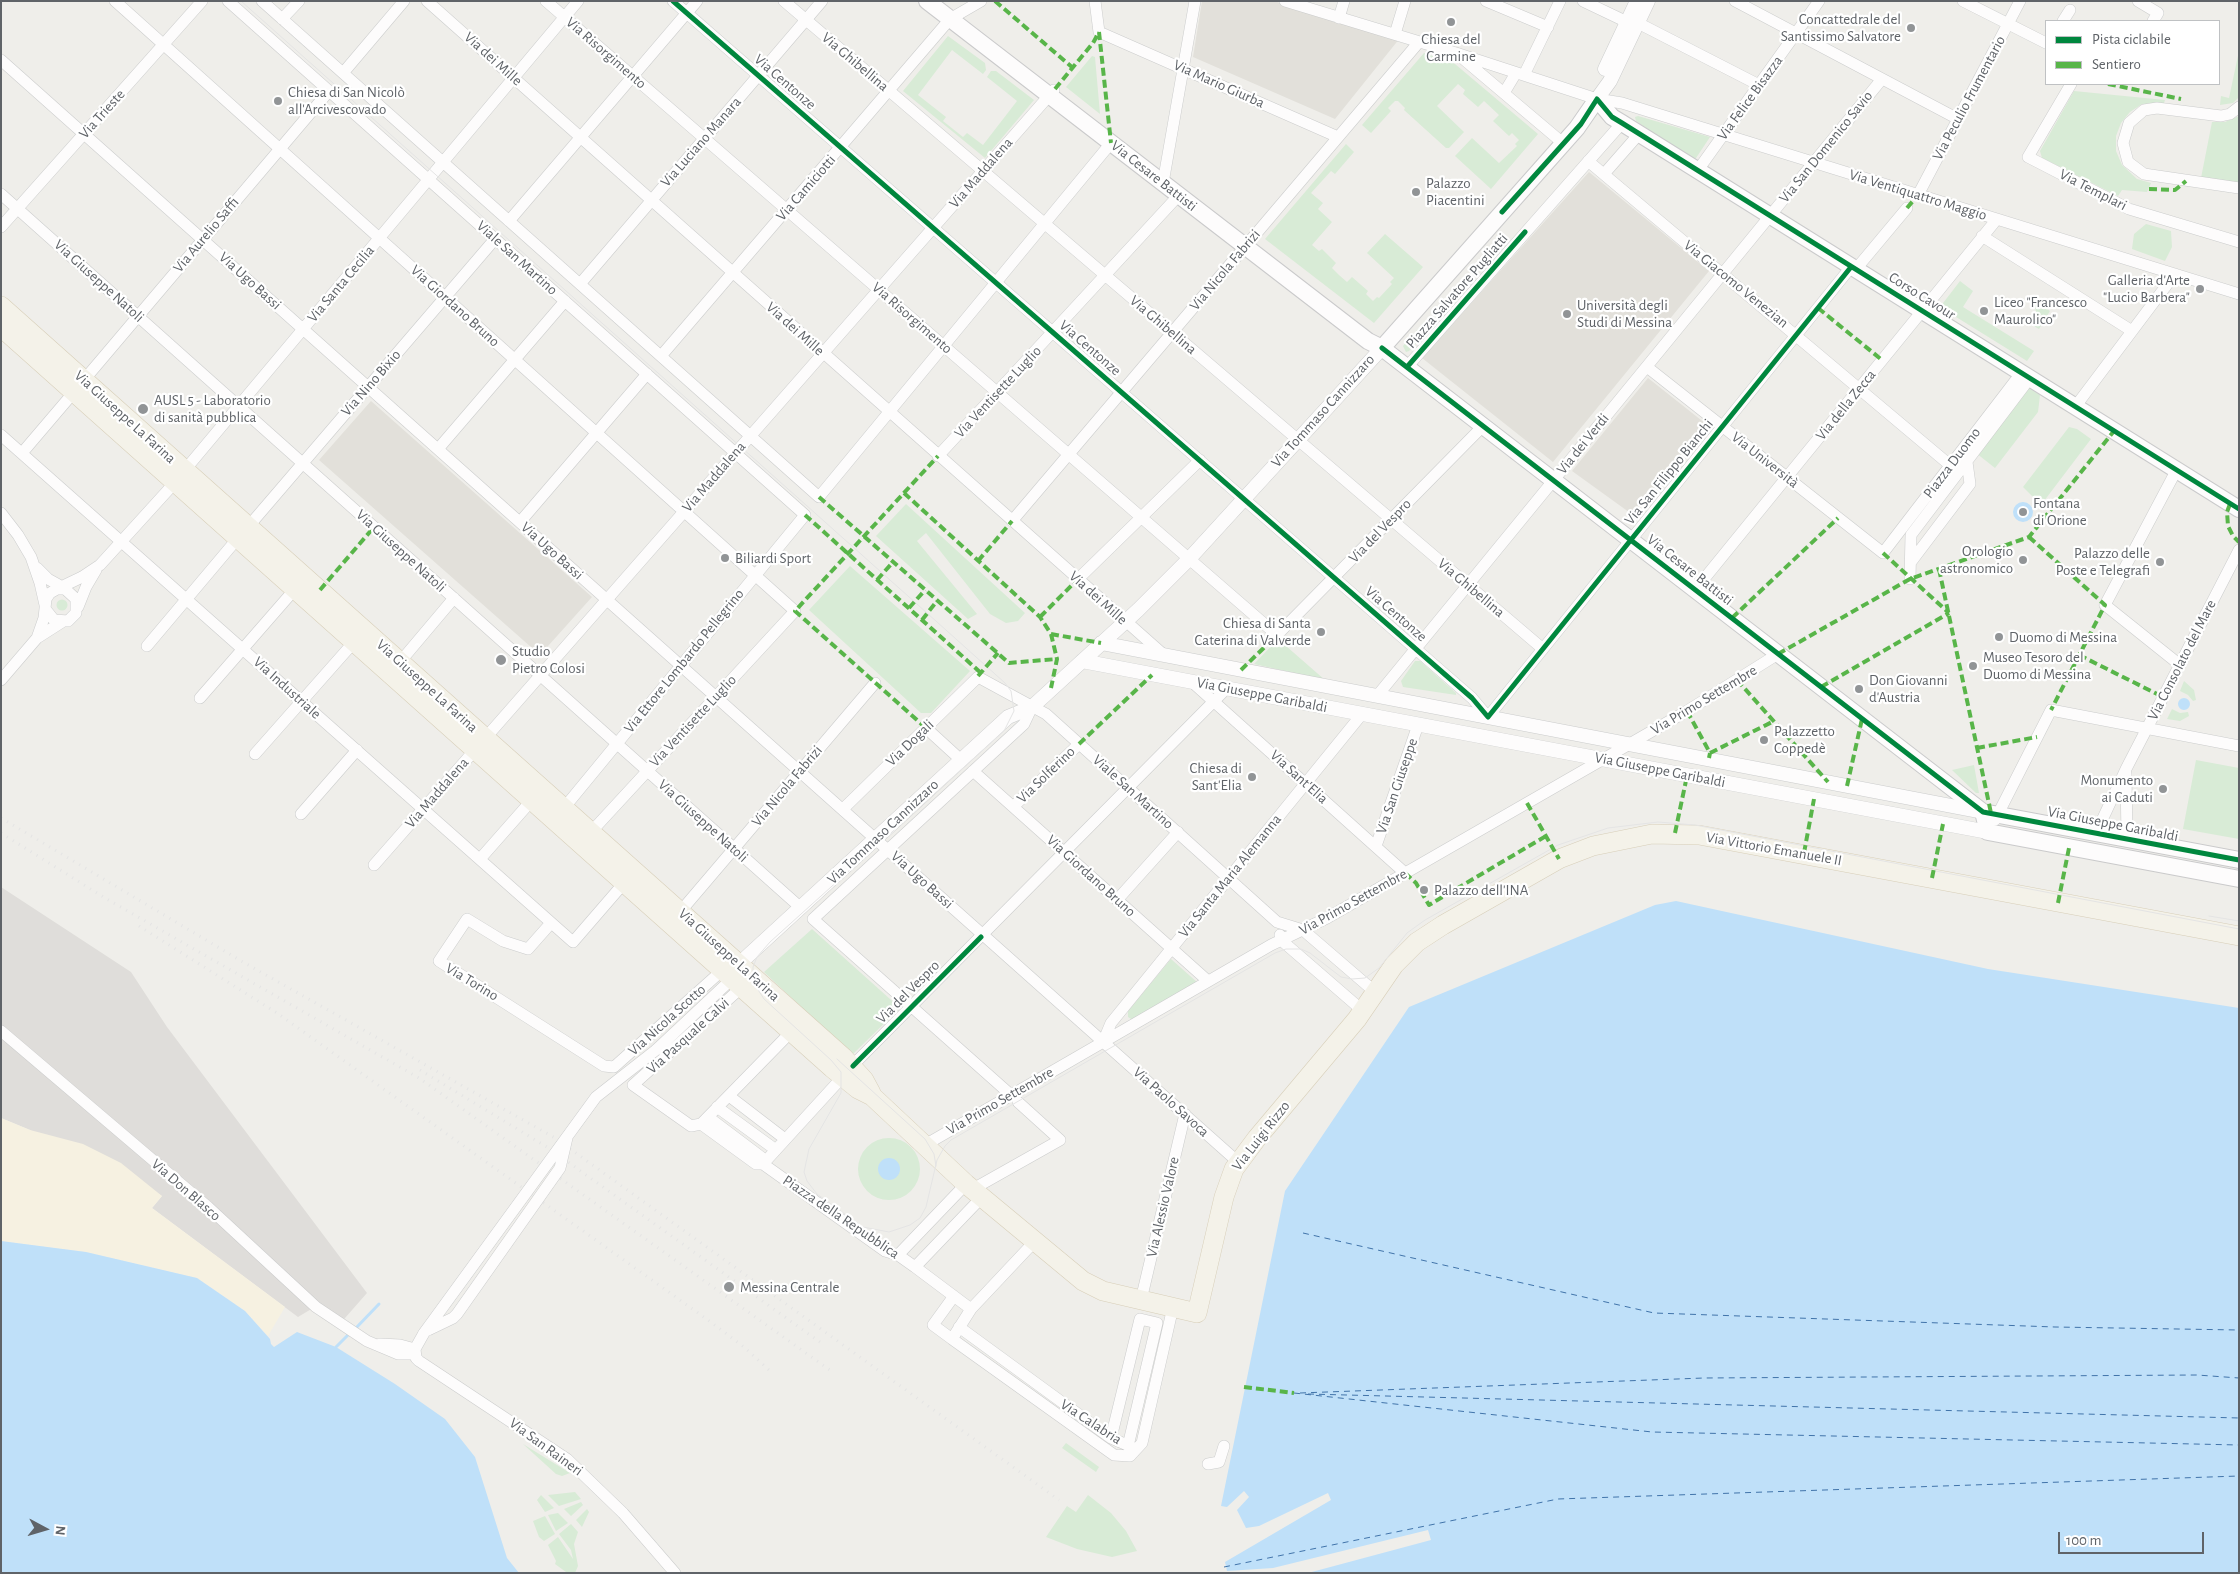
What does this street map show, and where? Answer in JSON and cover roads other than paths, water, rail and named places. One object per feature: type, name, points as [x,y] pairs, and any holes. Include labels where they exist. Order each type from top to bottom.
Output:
[{"type":"main road","name":"Via Cesare Battisti","points":[[927,1],[953,17],[1248,243]]},
{"type":"main road","name":"Via Cesare Battisti","points":[[940,1],[953,17]]},
{"type":"main road","name":"Via Cesare Battisti","points":[[1052,92],[1111,143],[1164,178],[1179,195],[1373,334],[1382,348],[1778,654],[1990,813]]},
{"type":"main road","name":"Corso Cavour","points":[[1597,99],[1619,127],[1639,134],[1698,170],[2176,471],[2236,502]]},
{"type":"main road","name":"Via Tommaso Cannizzaro","points":[[1382,348],[1564,144],[1581,124],[1597,99]]},
{"type":"main road","name":"Via Giuseppe La Farina","points":[[1,306],[79,386],[243,533],[400,662],[532,800],[624,883],[848,1071]]},
{"type":"main road","name":"Via Giuseppe La Farina","points":[[1,327],[79,386]]},
{"type":"main road","name":"Via Giuseppe La Farina","points":[[243,533],[295,589],[354,642],[480,744],[564,808],[680,912],[734,976],[791,1032],[848,1071]]},
{"type":"main road","points":[[1988,832],[1990,813]]},
{"type":"main road","name":"Via Giuseppe Garibaldi","points":[[1990,813],[2239,860]]},
{"type":"main road","name":"Via Giuseppe Garibaldi","points":[[1988,832],[2239,880]]},
{"type":"main road","name":"Via Vittorio Emanuele II","points":[[1362,1011],[1394,965],[1418,942],[1559,859],[1580,850],[1608,842],[1663,834],[1699,835],[1804,853],[2239,936]]},
{"type":"main road","name":"Via Luigi Rizzo","points":[[1173,1307],[1197,1313],[1229,1178],[1238,1162],[1362,1011]]},
{"type":"main road","points":[[848,1071],[864,1080],[872,1096],[974,1190],[1087,1284],[1103,1291],[1173,1307]]},
{"type":"street","name":"Via Giordano Bruno","points":[[115,1],[795,611]]},
{"type":"street","name":"Via Trieste","points":[[1,227],[202,1]]},
{"type":"street","name":"Viale San Martino","points":[[228,1],[805,515]]},
{"type":"street","name":"Viale San Martino","points":[[262,1],[820,497],[889,412]]},
{"type":"street","points":[[282,19],[298,1]]},
{"type":"street","points":[[343,73],[404,1]]},
{"type":"street","name":"Via dei Mille","points":[[427,1],[1077,580],[1164,655]]},
{"type":"street","name":"Via Risorgimento","points":[[546,1],[1277,635]]},
{"type":"street","name":"Via Santa Cecilia","points":[[62,589],[100,564],[180,476],[578,1]]},
{"type":"street","name":"Via Centonze","points":[[673,1],[1472,698],[1488,717]]},
{"type":"street","points":[[509,221],[697,1]]},
{"type":"street","name":"Via Ghibellina","points":[[784,1],[1543,649]]},
{"type":"street","name":"Via Luciano Manara","points":[[580,284],[822,1]]},
{"type":"street","points":[[953,17],[981,1]]},
{"type":"street","name":"Via Mario Giurba","points":[[1095,1],[1099,32],[1338,137]]},
{"type":"street","points":[[1164,178],[1195,1]]},
{"type":"street","name":"Via Ventiquattro Maggio","points":[[1285,1],[1456,53],[1597,99],[1622,102],[2239,294]]},
{"type":"street","points":[[1339,18],[1344,1]]},
{"type":"street","points":[[1395,34],[1405,1]]},
{"type":"street","points":[[1486,1],[1548,27]]},
{"type":"street","points":[[1504,93],[1520,74],[1548,27],[1560,1]]},
{"type":"street","points":[[1583,1],[1759,85]]},
{"type":"street","name":"Via Tommaso Cannizzaro","points":[[1597,99],[1610,81],[1632,23],[1637,1]]},
{"type":"street","name":"Via Tommaso Cannizzaro","points":[[1632,23],[1648,1]]},
{"type":"street","points":[[1735,1],[1958,119]]},
{"type":"street","name":"Via Felice Bisazza","points":[[1698,170],[1819,1]]},
{"type":"street","points":[[1963,1],[2045,43]]},
{"type":"street","name":"Via Peculio Frumentario","points":[[1918,195],[2020,1]]},
{"type":"street","points":[[2138,1],[2156,17]]},
{"type":"street","points":[[2064,20],[2070,10]]},
{"type":"street","name":"Via Camiciotti","points":[[661,356],[953,17]]},
{"type":"street","name":"Via Nicola Fabrizi","points":[[1012,521],[1419,42]]},
{"type":"street","points":[[1456,53],[1564,144]]},
{"type":"street","name":"Via Ugo Bassi","points":[[1,60],[1104,1042]]},
{"type":"street","name":"Via San Domenico Savio","points":[[1770,216],[1882,79]]},
{"type":"street","name":"Via Templari","points":[[2069,85],[2028,157],[2116,203],[2160,219],[2239,242]]},
{"type":"street","name":"Via Aurelio Saffi","points":[[22,453],[328,90]]},
{"type":"street","name":"Via Maddalena","points":[[374,865],[1052,92]]},
{"type":"street","points":[[2239,107],[2230,114],[2221,116],[2157,108],[2144,110],[2129,123],[2123,143],[2128,162],[2144,174],[2239,188]]},
{"type":"street","name":"Piazza Salvatore Pugliatti","points":[[1407,367],[1619,127]]},
{"type":"street","points":[[1604,174],[1639,134]]},
{"type":"street","points":[[889,412],[1111,143]]},
{"type":"street","name":"Via Giacomo Venezian","points":[[1588,161],[1797,334],[1951,466]]},
{"type":"street","name":"Via Giuseppe Natoli","points":[[1,194],[800,908]]},
{"type":"street","name":"Via Ventisette Luglio","points":[[938,456],[1179,195]]},
{"type":"street","name":"Via San Filippo Bianchi","points":[[1488,717],[1797,334],[1907,208]]},
{"type":"street","name":"Via dei Verdi","points":[[1377,696],[1770,216]]},
{"type":"street","name":"Via della Zecca","points":[[1695,590],[1997,219]]},
{"type":"street","points":[[1982,236],[2132,331]]},
{"type":"street","name":"Via Nino Bixio","points":[[146,646],[495,238]]},
{"type":"street","points":[[2075,407],[2175,274]]},
{"type":"street","points":[[438,449],[565,301]]},
{"type":"street","name":"Via Tommaso Cannizzaro","points":[[734,976],[800,908],[1008,717],[1032,706],[1125,622],[1189,559],[1382,348]]},
{"type":"street","name":"Via Università","points":[[1647,367],[1883,554]]},
{"type":"street","points":[[520,522],[646,374]]},
{"type":"street","points":[[1910,579],[1911,535],[1967,462],[2026,375]]},
{"type":"street","name":"Piazza Duomo","points":[[1883,554],[1951,466],[2026,375]]},
{"type":"street","name":"Via del Vespro","points":[[1277,635],[1483,426]]},
{"type":"street","name":"Via Industriale","points":[[1,435],[573,942],[624,883]]},
{"type":"street","points":[[1077,580],[1200,460]]},
{"type":"street","name":"Piazza Duomo","points":[[1911,562],[1970,484],[1967,462]]},
{"type":"street","points":[[2176,471],[2105,605],[2180,664]]},
{"type":"street","points":[[1,513],[18,535],[34,565],[45,608],[50,618],[62,622]]},
{"type":"street","name":"Via Ettore Lombardo Pellegrino","points":[[564,808],[805,515]]},
{"type":"street","name":"Via Consolato del Mare","points":[[2096,833],[2126,769],[2239,550]]},
{"type":"street","name":"Via Santa Cecilia","points":[[78,608],[86,587],[100,564]]},
{"type":"street","points":[[1,680],[37,638],[72,618],[78,608],[76,599],[48,579],[34,565]]},
{"type":"street","points":[[37,638],[48,596],[62,589]]},
{"type":"street","points":[[200,698],[295,589]]},
{"type":"street","points":[[400,662],[454,598]]},
{"type":"street","name":"Via Ventisette Luglio","points":[[591,832],[795,611]]},
{"type":"street","points":[[255,754],[354,642]]},
{"type":"street","name":"Via Giuseppe Garibaldi","points":[[1101,643],[1990,813]]},
{"type":"street","name":"Via Primo Settembre","points":[[925,1145],[1014,1099],[1104,1042],[1281,940],[1303,930],[1405,873],[1602,760],[1778,654]]},
{"type":"street","name":"Via Giuseppe Garibaldi","points":[[1082,662],[1988,832]]},
{"type":"street","name":"Viale San Martino","points":[[978,677],[1046,714],[1277,922]]},
{"type":"street","name":"Via Dogali","points":[[843,809],[978,677]]},
{"type":"street","name":"Via Sant'Elia","points":[[1192,682],[1405,873]]},
{"type":"street","name":"Via Nicola Fabrizi","points":[[680,912],[875,683]]},
{"type":"street","name":"Via del Vespro","points":[[848,1071],[1226,689]]},
{"type":"street","name":"Via Tommaso Cannizzaro","points":[[912,1007],[813,919],[1024,724],[1032,706]]},
{"type":"street","points":[[1990,813],[2051,710],[2239,746]]},
{"type":"street","name":"Via Santa Maria Alemanna","points":[[1104,1042],[1111,1023],[1362,714]]},
{"type":"street","name":"Via San Giuseppe","points":[[1376,846],[1418,725]]},
{"type":"street","points":[[926,728],[962,760]]},
{"type":"street","name":"Via Solferino","points":[[1014,806],[1079,744]]},
{"type":"street","points":[[301,814],[357,750]]},
{"type":"street","points":[[2126,769],[2127,839]]},
{"type":"street","name":"Via Giordano Bruno","points":[[973,771],[1208,982]]},
{"type":"street","points":[[480,859],[532,800]]},
{"type":"street","points":[[1117,900],[1178,832]]},
{"type":"street","points":[[2214,875],[2218,856]]},
{"type":"street","name":"Via Torino","points":[[552,923],[528,950],[503,941],[467,919],[439,961],[604,1066],[612,1067]]},
{"type":"street","points":[[1362,1011],[1281,940],[1277,922],[1303,930],[1375,992]]},
{"type":"street","points":[[415,1351],[423,1335],[600,1093],[656,1050],[734,976]]},
{"type":"street","name":"Via Nicola Scotto","points":[[612,1067],[734,976]]},
{"type":"street","name":"Via Pasquale Calvi","points":[[705,1120],[691,1126],[633,1085],[734,976]]},
{"type":"street","points":[[898,1255],[974,1190],[1060,1140],[912,1007]]},
{"type":"street","name":"Via Don Blasco","points":[[1,1031],[208,1207],[316,1307],[371,1342],[398,1354],[415,1351]]},
{"type":"street","points":[[705,1120],[791,1032]]},
{"type":"street","name":"Via Paolo Savoca","points":[[1104,1042],[1238,1162]]},
{"type":"street","points":[[763,1164],[848,1071]]},
{"type":"street","points":[[729,1096],[785,1139]]},
{"type":"street","points":[[717,1107],[776,1150]]},
{"type":"street","name":"Via Alessio Valore","points":[[1140,1300],[1185,1114]]},
{"type":"street","name":"Piazza della Repubblica","points":[[705,1120],[761,1157],[763,1164],[885,1250],[898,1255],[915,1267],[974,1190]]},
{"type":"street","points":[[952,1339],[971,1309],[1035,1241]]},
{"type":"street","points":[[915,1267],[971,1309]]},
{"type":"street","name":"Via Calabria","points":[[954,1296],[933,1325],[1109,1453],[1126,1456],[1133,1447],[1111,1438],[959,1327]]},
{"type":"street","points":[[1133,1447],[1143,1439],[1173,1307]]},
{"type":"street","points":[[1111,1438],[1140,1319],[1157,1323],[1133,1447]]},
{"type":"street","name":"Via San Raineri","points":[[415,1351],[420,1361],[567,1459],[623,1513],[675,1573]]},
{"type":"street","points":[[1208,1464],[1219,1462],[1224,1446]]},
{"type":"water","name":"Fontana di Orione","points":[[2023,502],[2030,505],[2033,512],[2030,519],[2023,522],[2016,519],[2013,512],[2016,505]]},
{"type":"water","points":[[2182,698],[2186,698],[2190,704],[2186,710],[2182,710],[2178,706],[2178,702]]},
{"type":"water","points":[[1676,901],[1988,969],[2239,1008],[2239,1573],[1308,1573],[1431,1540],[1428,1530],[1273,1568],[1227,1571],[1225,1562],[1331,1500],[1328,1493],[1259,1526],[1246,1528],[1237,1510],[1249,1497],[1244,1491],[1227,1507],[1221,1506],[1285,1191],[1409,1007],[1655,905]]},
{"type":"water","points":[[885,1158],[893,1158],[900,1165],[900,1173],[893,1180],[885,1180],[878,1173],[878,1165]]},
{"type":"water","points":[[1,1241],[86,1252],[197,1278],[245,1311],[270,1339],[274,1347],[297,1332],[336,1347],[395,1384],[445,1419],[475,1457],[507,1558],[519,1573],[1,1573]]},
{"type":"waterway","points":[[355,1329],[379,1304]]},
{"type":"waterway","points":[[336,1347],[350,1333]]},
{"type":"tram line","points":[[241,1],[927,613],[1005,683],[1011,691],[1014,711],[1004,731],[770,942],[757,957],[753,967],[753,982],[764,999],[831,1060],[841,1072],[841,1093],[809,1149],[804,1172],[807,1181],[817,1194],[863,1227],[889,1232],[910,1225],[920,1218],[926,1207],[937,1160],[951,1140],[1275,953],[1286,949],[1301,949],[1310,953],[1341,977],[1352,979],[1365,978],[1379,968],[1407,933],[1425,920],[1558,845],[1608,828],[1658,822],[1695,825],[2239,929]]},
{"type":"tram line","points":[[2209,916],[2239,921]]},
{"type":"tram line","points":[[837,1059],[925,1139],[934,1154],[936,1166]]},
{"type":"railway","points":[[1,818],[243,962],[555,1138],[1059,1500]]},
{"type":"railway","points":[[1,833],[105,898],[419,1078],[834,1373]]},
{"type":"railway","points":[[139,926],[277,1013],[708,1320],[744,1347],[770,1371]]},
{"type":"railway","points":[[420,1070],[547,1147],[824,1345]]},
{"type":"place","name":"Chiesa del Carmine","points":[[1451,22]]},
{"type":"place","name":"Concattedrale del Santissimo Salvatore","points":[[1911,28]]},
{"type":"place","name":"Chiesa di San Nicolò all'Arcivescovado","points":[[278,101]]},
{"type":"place","name":"Palazzo Piacentini","points":[[1416,192]]},
{"type":"place","name":"Galleria d'Arte \"Lucio Barbera\"","points":[[2200,289]]},
{"type":"place","name":"Liceo \"Francesco Maurolico\"","points":[[1984,311]]},
{"type":"place","name":"Università degli Studi di Messina","points":[[1567,314]]},
{"type":"place","name":"AUSL 5 - Laboratorio di sanità pubblica","points":[[143,409]]},
{"type":"place","name":"Fontana di Orione","points":[[2023,512]]},
{"type":"place","name":"Biliardi Sport","points":[[725,558]]},
{"type":"place","name":"Orologio astronomico","points":[[2023,560]]},
{"type":"place","name":"Palazzo delle Poste e Telegrafi","points":[[2160,562]]},
{"type":"place","name":"Chiesa di Santa Caterina di Valverde","points":[[1321,632]]},
{"type":"place","name":"Duomo di Messina","points":[[1999,637]]},
{"type":"place","name":"Studio Pietro Colosi","points":[[501,660]]},
{"type":"place","name":"Museo Tesoro del Duomo di Messina","points":[[1973,666]]},
{"type":"place","name":"Don Giovanni d'Austria","points":[[1859,689]]},
{"type":"place","name":"Palazzetto Coppedè","points":[[1764,740]]},
{"type":"place","name":"Chiesa di Sant'Elia","points":[[1252,777]]},
{"type":"place","name":"Monumento ai Caduti","points":[[2163,789]]},
{"type":"place","name":"Palazzo dell'INA","points":[[1424,890]]},
{"type":"place","name":"Messina Centrale","points":[[729,1287]]}]
